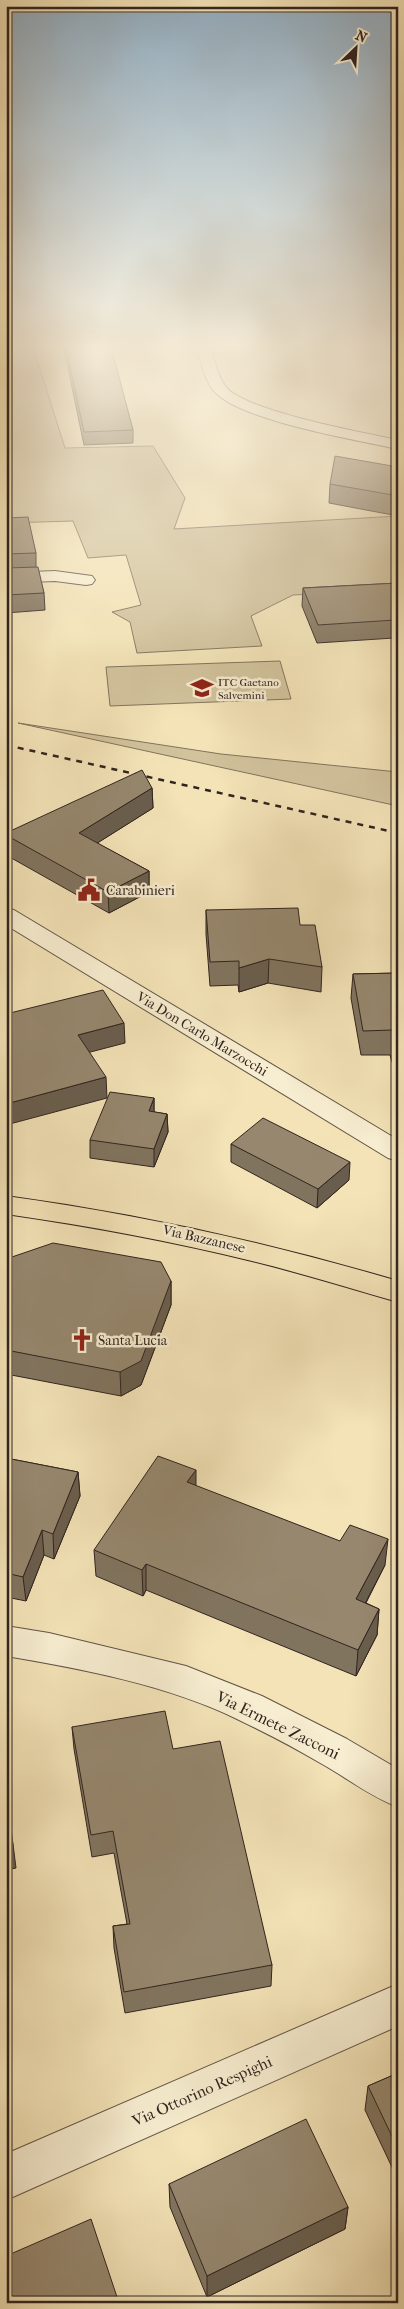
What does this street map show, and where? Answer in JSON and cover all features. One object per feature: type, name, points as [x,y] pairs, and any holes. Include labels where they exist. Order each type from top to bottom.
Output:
[{"type":"main road","name":"Via Bazzanese","points":[[6,1205],[175,1232],[243,1247],[398,1292]]},
{"type":"street","points":[[6,578],[55,576],[86,580]]},
{"type":"street","name":"Via Don Carlo Marzocchi","points":[[6,915],[398,1152]]},
{"type":"street","name":"Via Ermete Zacconi","points":[[6,1641],[49,1648],[173,1677],[249,1707],[334,1751],[398,1790]]},
{"type":"street","name":"Via Ottorino Respighi","points":[[6,2177],[398,2005]]},
{"type":"shaded area","points":[[6,452],[157,452],[185,498],[174,529],[398,516],[398,590],[293,595],[251,616],[262,646],[137,653],[130,622],[112,612],[141,605],[126,555],[88,558],[73,521],[6,523]]},
{"type":"shaded area","points":[[280,661],[291,699],[110,706],[106,667]]},
{"type":"shaded area","points":[[18,723],[221,754],[398,772],[398,806]]},
{"type":"building","points":[[335,456],[398,467],[398,496],[330,484]]},
{"type":"building","points":[[28,517],[36,553],[6,554],[6,518]]},
{"type":"building","points":[[38,567],[44,593],[6,595],[6,568]]},
{"type":"building","points":[[398,583],[398,623],[395,620],[318,625],[303,588]]},
{"type":"building","points":[[142,770],[152,788],[79,833],[149,871],[108,892],[6,835],[6,833]]},
{"type":"building","points":[[298,908],[300,925],[315,925],[322,967],[269,959],[239,968],[239,961],[210,962],[206,910]]},
{"type":"building","points":[[398,973],[398,1036],[394,1038],[392,1030],[363,1031],[353,974]]},
{"type":"building","points":[[103,990],[124,1023],[78,1035],[106,1077],[6,1104],[6,1006],[10,1013]]},
{"type":"building","points":[[110,1092],[154,1098],[149,1111],[167,1114],[154,1149],[90,1140]]},
{"type":"building","points":[[263,1118],[350,1162],[318,1189],[231,1144]]},
{"type":"building","name":"Santa Lucia","points":[[53,1243],[161,1262],[171,1281],[141,1361],[120,1372],[6,1350],[6,1259]]},
{"type":"building","points":[[158,1456],[196,1470],[187,1482],[340,1541],[350,1525],[388,1539],[356,1599],[379,1609],[358,1650],[146,1564],[142,1570],[94,1550]]},
{"type":"building","points":[[6,1458],[78,1472],[53,1534],[42,1530],[23,1577],[6,1573]]},
{"type":"building","points":[[165,1711],[173,1749],[220,1741],[272,1965],[124,1992],[113,1926],[130,1924],[113,1831],[91,1835],[72,1727]]},
{"type":"building","points":[[6,1789],[13,1846],[6,1847]]},
{"type":"building","points":[[398,2073],[398,2149],[368,2086]]},
{"type":"building","points":[[306,2119],[348,2207],[207,2276],[169,2184]]},
{"type":"building","points":[[91,2219],[119,2303],[6,2303],[6,2256]]},
{"type":"railway","points":[[6,745],[398,833]]},
{"type":"place","name":"ITC Gaetano Salvemini","points":[[202,688]]},
{"type":"place","name":"Carabinieri","points":[[89,890]]},
{"type":"place","name":"Santa Lucia","points":[[82,1340]]}]
